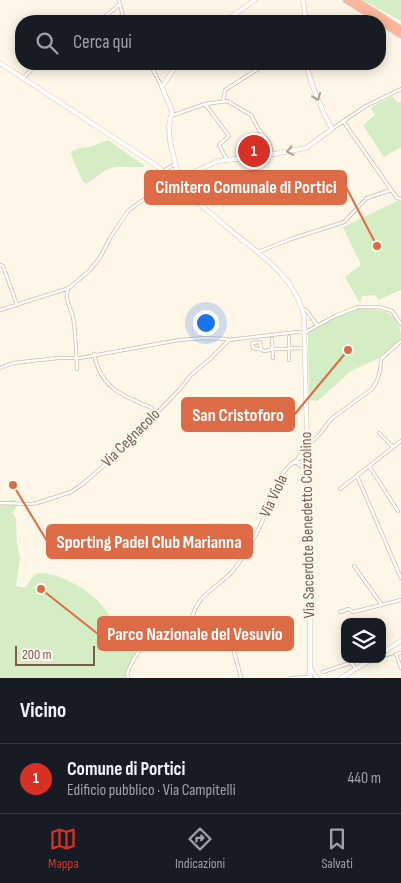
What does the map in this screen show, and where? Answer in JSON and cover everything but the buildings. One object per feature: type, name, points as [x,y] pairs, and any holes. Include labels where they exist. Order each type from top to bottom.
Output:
[{"type":"highway","points":[[346,0],[370,15]]},
{"type":"highway","points":[[356,0],[379,15]]},
{"type":"highway","points":[[386,19],[401,29]]},
{"type":"highway","points":[[386,25],[401,35]]},
{"type":"main road","points":[[234,15],[255,0]]},
{"type":"main road","points":[[303,0],[305,15]]},
{"type":"main road","name":"Via Sacerdote Benedetto Cozzolino","points":[[0,63],[176,180]]},
{"type":"main road","points":[[173,70],[162,87],[170,107],[170,141],[176,166],[176,180],[218,161],[306,148],[332,129],[312,86],[308,70]]},
{"type":"main road","name":"Via Sacerdote Benedetto Cozzolino","points":[[160,168],[165,170],[186,192],[269,261],[287,281],[302,308],[304,316],[308,470],[310,667],[313,677]]},
{"type":"main road","points":[[386,651],[401,642]]},
{"type":"main road","points":[[341,678],[365,663]]},
{"type":"street","points":[[106,15],[120,2]]},
{"type":"street","points":[[120,2],[123,15]]},
{"type":"street","points":[[23,78],[31,70]]},
{"type":"street","points":[[153,70],[162,87]]},
{"type":"street","points":[[223,101],[225,90],[257,70]]},
{"type":"street","points":[[332,129],[366,106],[401,89]]},
{"type":"street","points":[[171,116],[205,104],[227,100],[251,115],[259,130],[269,142],[272,154]]},
{"type":"street","points":[[205,104],[229,136],[219,144],[228,160]]},
{"type":"street","points":[[343,122],[391,190],[400,198]]},
{"type":"street","points":[[165,170],[176,166]]},
{"type":"street","points":[[0,310],[68,288],[89,271],[102,254],[128,211],[176,180]]},
{"type":"street","points":[[258,252],[344,222],[367,198],[391,190]]},
{"type":"street","points":[[1,263],[17,305]]},
{"type":"street","points":[[68,288],[66,295],[73,318],[77,369]]},
{"type":"street","points":[[0,368],[13,363],[76,357],[179,340],[205,338],[229,340],[297,332],[304,333],[342,313],[365,306],[379,307],[392,311],[401,324]]},
{"type":"street","points":[[302,308],[306,310],[317,325]]},
{"type":"street","points":[[289,337],[289,360]]},
{"type":"street","points":[[272,339],[273,358]]},
{"type":"street","name":"Via Cegnacolo","points":[[0,503],[30,504],[71,492],[84,483],[120,451],[180,389],[191,375],[229,340]]},
{"type":"street","name":"Via Viola","points":[[297,461],[307,446],[320,434],[331,419],[372,389],[380,373],[381,359],[401,341]]},
{"type":"street","points":[[261,350],[304,348]]},
{"type":"street","points":[[94,354],[96,364],[105,382],[119,393],[152,408]]},
{"type":"street","points":[[379,433],[393,448]]},
{"type":"street","points":[[340,489],[401,441]]},
{"type":"street","name":"Via Viola","points":[[188,627],[200,602],[228,576],[242,558],[262,521],[275,486],[282,474],[292,463],[307,454]]},
{"type":"street","name":"Via Viola","points":[[297,461],[307,461]]},
{"type":"street","name":"Via Viola","points":[[297,461],[308,470]]},
{"type":"street","points":[[369,466],[398,511]]},
{"type":"street","points":[[357,476],[401,578]]},
{"type":"street","points":[[354,566],[382,605]]},
{"type":"street","points":[[340,612],[350,609],[353,612],[401,600]]},
{"type":"street","points":[[128,678],[127,672],[135,656],[147,644],[180,633],[188,627],[212,630],[224,634],[228,638],[239,669],[240,678]]},
{"type":"street","points":[[401,653],[396,654],[401,668]]},
{"type":"street","points":[[323,672],[350,663],[353,664],[355,669]]},
{"type":"street","points":[[291,678],[313,677]]},
{"type":"green space","points":[[363,0],[401,0],[401,21]]},
{"type":"green space","points":[[392,96],[398,103],[401,101],[401,147],[384,157],[363,125],[375,115],[370,108]]},
{"type":"green space","points":[[108,140],[145,166],[115,167],[106,170],[86,184],[82,180],[71,154],[72,151]]},
{"type":"green space","points":[[397,201],[401,202],[401,290],[378,300],[376,295],[362,296],[361,302],[359,302],[345,277],[361,265],[343,227]]},
{"type":"green space","points":[[364,308],[379,310],[391,315],[398,324],[401,339],[379,358],[351,371],[319,400],[309,399],[308,332],[342,314]]},
{"type":"green space","points":[[14,499],[19,504],[13,513],[16,519],[17,544],[20,557],[16,586],[25,588],[37,573],[54,575],[70,581],[92,595],[119,627],[126,647],[136,652],[137,657],[129,672],[129,678],[0,678],[0,502]]},
{"type":"waterway","points":[[386,657],[396,654]]},
{"type":"place","name":"Comune di Portici","points":[[254,151]]},
{"type":"place","name":"Cimitero Comunale di Portici","points":[[377,246]]},
{"type":"place","name":"San Cristoforo","points":[[348,350]]},
{"type":"place","name":"Sporting Padel Club Marianna","points":[[13,485]]},
{"type":"place","name":"Parco Nazionale del Vesuvio","points":[[41,589]]}]
